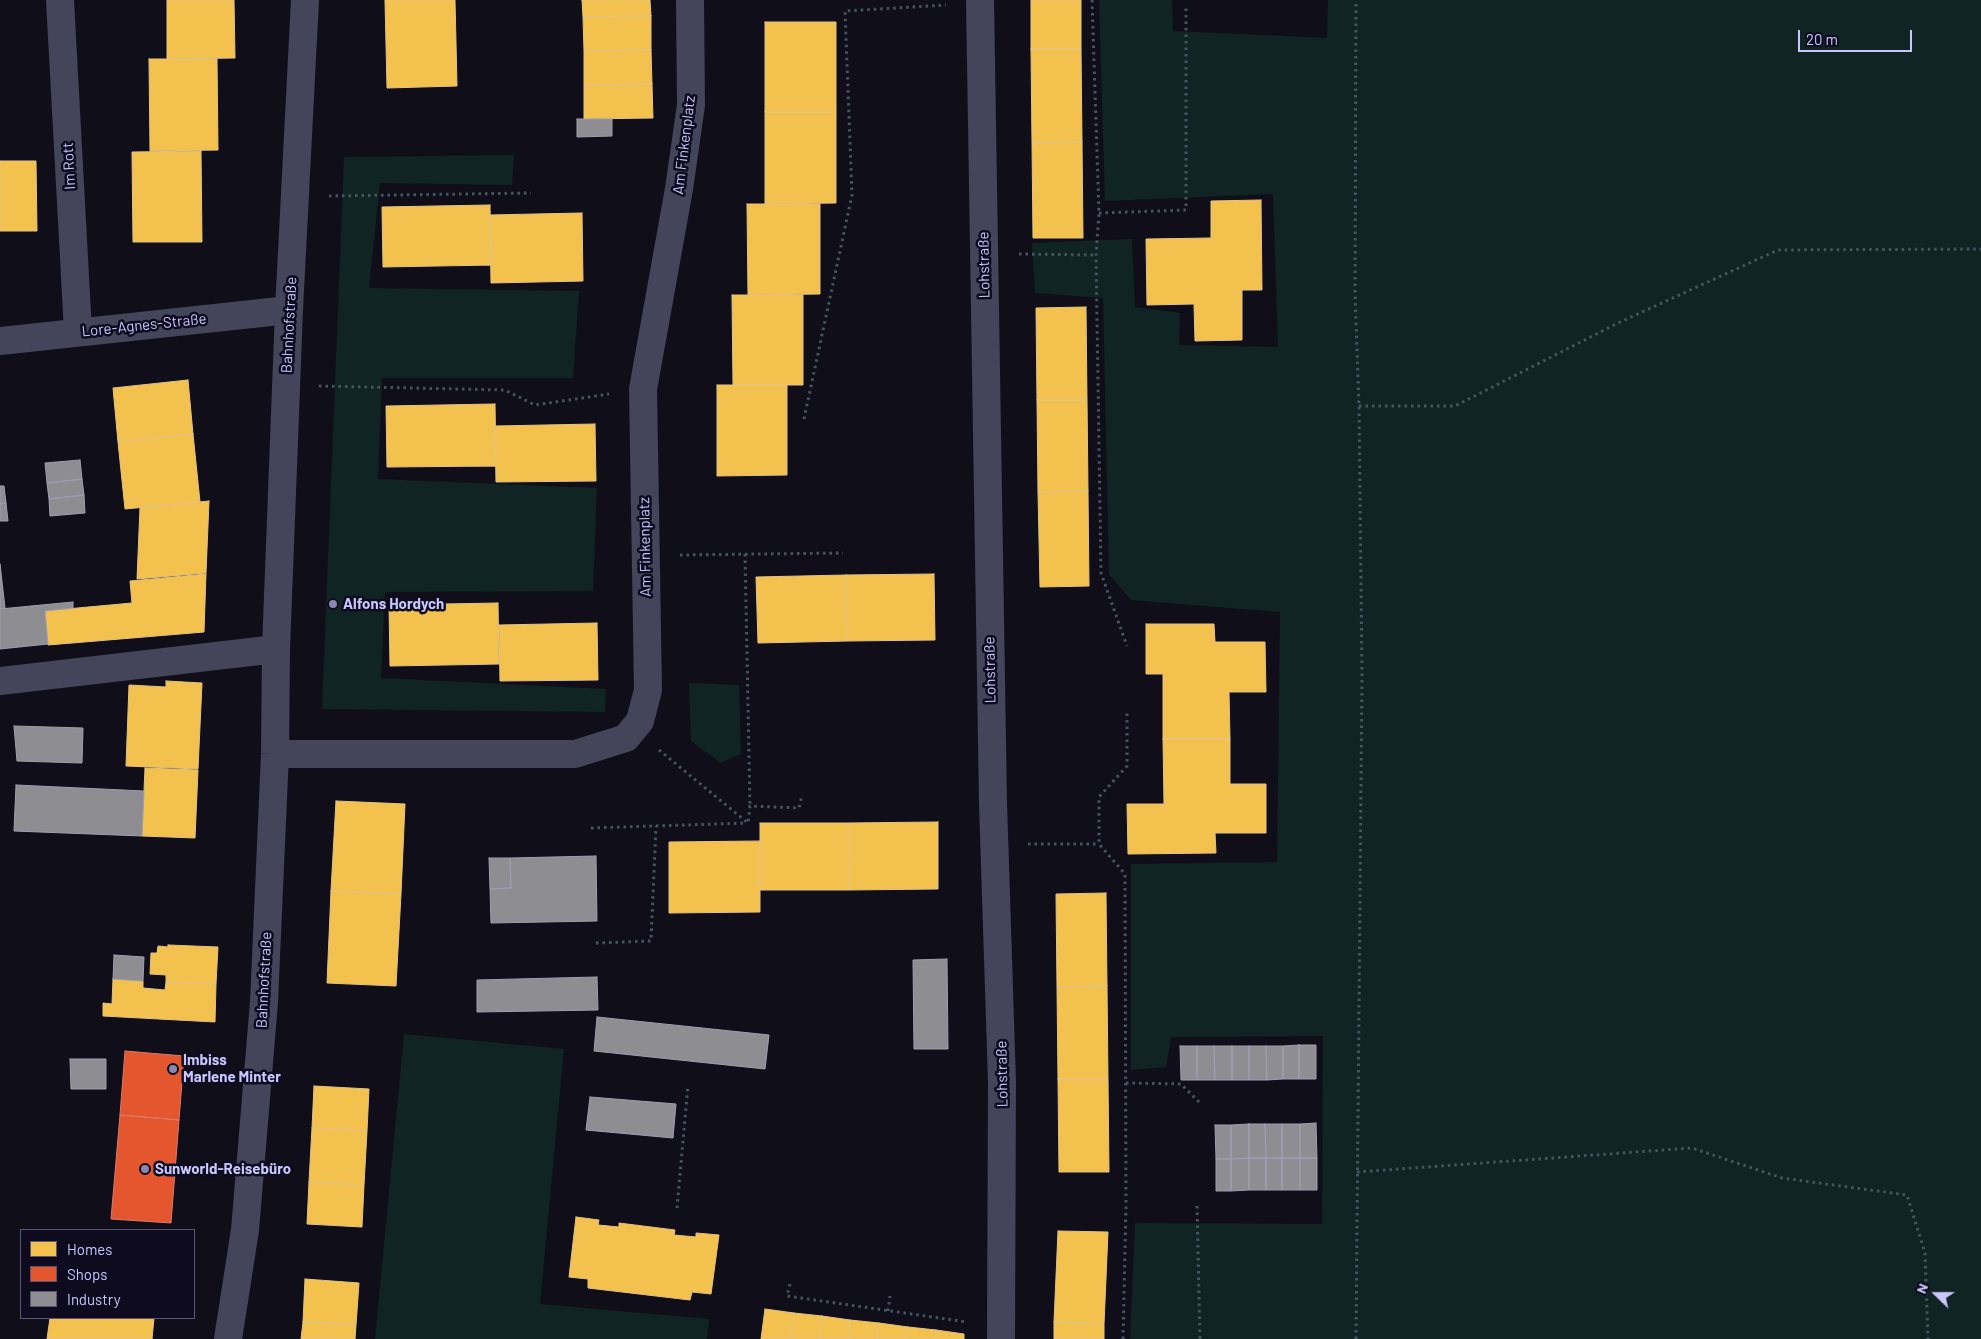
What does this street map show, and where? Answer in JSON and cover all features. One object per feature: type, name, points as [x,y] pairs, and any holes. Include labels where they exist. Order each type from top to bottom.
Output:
[{"type":"street","name":"Im Rott","points":[[60,0],[78,332]]},
{"type":"street","name":"Bahnhofstraße","points":[[228,1339],[244,1237],[262,1022],[275,754],[276,649],[289,310],[305,0]]},
{"type":"street","name":"Am Finkenplatz","points":[[633,729],[640,720],[648,690],[643,389],[679,189],[691,105],[690,0]]},
{"type":"street","name":"Lohstraße","points":[[980,2],[994,844],[1002,1082],[1002,1333]]},
{"type":"street","name":"Lore-Agnes-Straße","points":[[0,342],[289,310]]},
{"type":"street","points":[[0,681],[276,649]]},
{"type":"street","points":[[275,754],[575,754],[626,738],[633,729]]},
{"type":"path","points":[[1092,0],[1099,213],[1096,255],[1101,573],[1127,646]]},
{"type":"path","points":[[1356,0],[1354,294],[1359,406],[1362,676],[1356,1339]]},
{"type":"path","points":[[804,419],[852,195],[845,11],[980,2]]},
{"type":"path","points":[[1099,213],[1186,210],[1186,6]]},
{"type":"path","points":[[296,197],[531,193]]},
{"type":"path","points":[[1359,406],[1455,406],[1618,323],[1778,250],[1981,249]]},
{"type":"path","points":[[984,253],[1096,255]]},
{"type":"path","points":[[286,385],[505,390],[535,405],[643,389]]},
{"type":"path","points":[[745,554],[750,806],[748,823]]},
{"type":"path","points":[[645,555],[843,554]]},
{"type":"path","points":[[1123,1339],[1126,1206],[1124,874],[1099,844],[1099,797],[1127,766],[1127,710]]},
{"type":"path","points":[[633,729],[748,823]]},
{"type":"path","points":[[750,806],[799,808],[802,795]]},
{"type":"path","points":[[591,828],[748,823]]},
{"type":"path","points":[[596,943],[651,941],[656,826]]},
{"type":"path","points":[[994,844],[1099,844]]},
{"type":"path","points":[[1126,1083],[1182,1084],[1199,1102]]},
{"type":"path","points":[[678,1208],[688,1085]]},
{"type":"path","points":[[1358,1172],[1692,1148],[1782,1178],[1907,1195],[1925,1253],[1928,1339]]},
{"type":"path","points":[[1197,1206],[1200,1339]]},
{"type":"path","points":[[790,1284],[787,1296],[888,1311],[1002,1333]]},
{"type":"path","points":[[888,1311],[890,1296]]},
{"type":"green space","points":[[1099,0],[1172,0],[1173,31],[1327,38],[1328,0],[1981,0],[1981,1339],[1130,1339],[1135,1223],[1322,1224],[1323,1036],[1171,1037],[1166,1067],[1131,1070],[1131,864],[1277,862],[1280,612],[1131,600],[1109,574],[1103,298],[1035,293],[1032,243],[1132,239],[1135,307],[1180,313],[1179,345],[1278,347],[1273,194],[1105,201]]},
{"type":"green space","points":[[514,155],[512,185],[380,183],[369,288],[579,291],[573,378],[382,378],[378,479],[597,488],[593,591],[385,592],[381,678],[606,689],[605,712],[322,709],[344,157]]},
{"type":"green space","points":[[689,683],[739,685],[741,754],[721,763],[691,741]]},
{"type":"green space","points":[[404,1034],[564,1049],[540,1304],[709,1319],[707,1339],[375,1339]]},
{"type":"building: Homes","points":[[167,0],[234,0],[235,58],[167,59]]},
{"type":"building: Homes","points":[[385,0],[455,0],[457,86],[387,88]]},
{"type":"building: Homes","points":[[582,0],[650,0],[651,16],[583,17]]},
{"type":"building: Homes","points":[[1031,0],[1081,0],[1081,49],[1031,49]]},
{"type":"building: Homes","points":[[651,16],[651,50],[584,51],[583,17]]},
{"type":"building: Homes","points":[[765,22],[836,22],[836,112],[765,112]]},
{"type":"building: Homes","points":[[1031,49],[1081,49],[1082,142],[1032,143]]},
{"type":"building: Homes","points":[[651,50],[652,84],[584,85],[584,51]]},
{"type":"building: Homes","points":[[149,59],[217,59],[218,150],[150,151]]},
{"type":"building: Homes","points":[[652,84],[653,118],[584,119],[584,85]]},
{"type":"building: Homes","points":[[765,112],[836,112],[836,203],[765,204]]},
{"type":"building: Homes","points":[[1082,142],[1083,238],[1033,238],[1032,143]]},
{"type":"building: Homes","points":[[201,151],[202,242],[133,242],[132,152]]},
{"type":"building: Homes","points":[[0,161],[36,161],[37,231],[0,231]]},
{"type":"building: Homes","points":[[1261,200],[1262,290],[1242,290],[1242,340],[1195,341],[1194,304],[1147,305],[1146,239],[1211,238],[1211,201]]},
{"type":"building: Homes","points":[[747,204],[820,204],[820,294],[748,295]]},
{"type":"building: Homes","points":[[490,205],[491,265],[383,267],[382,207]]},
{"type":"building: Homes","points":[[582,213],[583,281],[491,283],[490,215]]},
{"type":"building: Homes","points":[[732,295],[803,295],[803,385],[733,385]]},
{"type":"building: Homes","points":[[1086,307],[1087,400],[1037,400],[1036,308]]},
{"type":"building: Homes","points":[[188,380],[193,434],[118,442],[113,388]]},
{"type":"building: Homes","points":[[717,385],[787,385],[787,475],[717,476]]},
{"type":"building: Homes","points":[[1037,400],[1087,400],[1088,491],[1038,492]]},
{"type":"building: Homes","points":[[495,404],[496,466],[387,467],[386,406]]},
{"type":"building: Homes","points":[[595,424],[596,481],[496,482],[495,426]]},
{"type":"building: Homes","points":[[193,434],[200,502],[125,509],[118,442]]},
{"type":"building: Homes","points":[[1088,491],[1089,586],[1040,587],[1038,492]]},
{"type":"building: Homes","points":[[209,501],[206,573],[137,579],[140,508]]},
{"type":"building: Homes","points":[[206,574],[204,632],[48,645],[45,611],[132,603],[130,581]]},
{"type":"building: Homes","points":[[934,574],[935,640],[847,641],[846,575]]},
{"type":"building: Homes","points":[[846,575],[847,641],[758,643],[756,577]]},
{"type":"building: Homes","points":[[498,603],[499,664],[390,666],[389,605]]},
{"type":"building: Homes","points":[[597,623],[598,680],[500,681],[499,625]]},
{"type":"building: Homes","points":[[1146,624],[1214,624],[1215,642],[1265,642],[1266,692],[1229,692],[1230,739],[1163,739],[1163,674],[1146,674]]},
{"type":"building: Homes","points":[[166,681],[202,683],[198,769],[126,766],[129,685],[166,687]]},
{"type":"building: Homes","points":[[1163,739],[1230,739],[1230,784],[1266,784],[1266,833],[1215,833],[1216,853],[1128,854],[1127,804],[1164,804]]},
{"type":"building: Homes","points":[[145,768],[198,770],[195,838],[142,836]]},
{"type":"building: Homes","points":[[336,801],[405,804],[401,894],[331,891]]},
{"type":"building: Homes","points":[[938,822],[938,889],[849,890],[848,823]]},
{"type":"building: Homes","points":[[760,823],[848,823],[849,890],[760,890]]},
{"type":"building: Homes","points":[[760,841],[760,912],[669,913],[669,842]]},
{"type":"building: Homes","points":[[331,891],[401,894],[396,986],[327,983]]},
{"type":"building: Homes","points":[[1106,893],[1107,986],[1057,987],[1056,894]]},
{"type":"building: Homes","points":[[168,945],[218,947],[216,984],[166,982],[166,975],[150,974],[151,953],[157,953],[158,946],[168,947]]},
{"type":"building: Homes","points":[[113,979],[143,981],[143,988],[165,990],[166,982],[216,984],[215,1022],[103,1016],[103,1003],[112,1004]]},
{"type":"building: Homes","points":[[1107,986],[1108,1079],[1058,1079],[1057,987]]},
{"type":"building: Homes","points":[[1058,1079],[1108,1079],[1109,1172],[1059,1172]]},
{"type":"building: Homes","points":[[314,1086],[369,1089],[367,1131],[312,1128]]},
{"type":"building: Homes","points":[[312,1128],[367,1131],[364,1185],[309,1182]]},
{"type":"building: Homes","points":[[309,1182],[364,1185],[362,1227],[307,1224]]},
{"type":"building: Homes","points":[[576,1217],[599,1220],[598,1225],[619,1227],[619,1223],[675,1230],[674,1235],[696,1237],[696,1233],[719,1235],[711,1294],[692,1292],[690,1300],[588,1288],[588,1279],[569,1277]]},
{"type":"building: Homes","points":[[1058,1231],[1108,1232],[1104,1324],[1054,1322]]},
{"type":"building: Homes","points":[[305,1279],[359,1283],[356,1325],[303,1322]]},
{"type":"building: Homes","points":[[765,1309],[794,1313],[790,1339],[761,1339]]},
{"type":"building: Homes","points":[[794,1313],[822,1316],[819,1339],[790,1339]]},
{"type":"building: Homes","points":[[822,1316],[850,1320],[848,1339],[819,1339]]},
{"type":"building: Homes","points":[[50,1319],[154,1319],[152,1339],[47,1339]]},
{"type":"building: Homes","points":[[850,1320],[879,1323],[877,1339],[848,1339]]},
{"type":"building: Homes","points":[[303,1322],[356,1325],[355,1339],[301,1339]]},
{"type":"building: Homes","points":[[1054,1322],[1104,1324],[1104,1339],[1054,1339]]},
{"type":"building: Homes","points":[[879,1323],[908,1327],[906,1339],[877,1339]]},
{"type":"building: Homes","points":[[908,1327],[936,1330],[935,1339],[906,1339]]},
{"type":"building: Homes","points":[[936,1330],[964,1334],[964,1339],[935,1339]]},
{"type":"building: Shops","points":[[125,1051],[184,1056],[179,1120],[120,1115]]},
{"type":"building: Shops","name":"Sunworld-Reisebüro","points":[[120,1115],[179,1120],[171,1223],[111,1219]]},
{"type":"building: Industry","points":[[577,119],[612,119],[612,136],[577,137]]},
{"type":"building: Industry","points":[[80,460],[82,479],[47,483],[45,463]]},
{"type":"building: Industry","points":[[82,479],[84,495],[49,499],[47,483]]},
{"type":"building: Industry","points":[[0,486],[4,486],[6,503],[0,504]]},
{"type":"building: Industry","points":[[84,495],[85,513],[50,516],[49,499]]},
{"type":"building: Industry","points":[[6,503],[8,521],[0,521],[0,504]]},
{"type":"building: Industry","points":[[0,564],[5,608],[0,609]]},
{"type":"building: Industry","points":[[73,602],[73,608],[45,611],[48,644],[0,649],[0,609]]},
{"type":"building: Industry","points":[[14,726],[83,728],[82,763],[17,761]]},
{"type":"building: Industry","points":[[16,785],[144,791],[142,836],[14,831]]},
{"type":"building: Industry","points":[[596,856],[597,921],[491,923],[490,889],[511,888],[510,858]]},
{"type":"building: Industry","points":[[489,858],[510,858],[511,888],[490,889]]},
{"type":"building: Industry","points":[[114,955],[144,957],[143,981],[113,979]]},
{"type":"building: Industry","points":[[947,959],[948,1049],[914,1049],[913,960]]},
{"type":"building: Industry","points":[[597,977],[598,1010],[477,1012],[477,980]]},
{"type":"building: Industry","points":[[597,1017],[769,1035],[765,1069],[594,1051]]},
{"type":"building: Industry","points":[[1299,1045],[1316,1045],[1316,1079],[1299,1079]]},
{"type":"building: Industry","points":[[1299,1045],[1299,1079],[1283,1079],[1283,1046]]},
{"type":"building: Industry","points":[[1180,1046],[1197,1046],[1197,1080],[1181,1080]]},
{"type":"building: Industry","points":[[1197,1046],[1214,1046],[1215,1080],[1197,1080]]},
{"type":"building: Industry","points":[[1214,1046],[1232,1046],[1232,1080],[1215,1080]]},
{"type":"building: Industry","points":[[1232,1046],[1249,1046],[1249,1080],[1232,1080]]},
{"type":"building: Industry","points":[[1249,1046],[1266,1046],[1267,1080],[1249,1080]]},
{"type":"building: Industry","points":[[1266,1046],[1283,1046],[1283,1079],[1267,1080]]},
{"type":"building: Industry","points":[[70,1059],[106,1059],[106,1089],[71,1089]]},
{"type":"building: Industry","points":[[590,1097],[676,1104],[673,1138],[586,1130]]},
{"type":"building: Industry","points":[[1316,1123],[1317,1158],[1300,1158],[1300,1124]]},
{"type":"building: Industry","points":[[1249,1124],[1265,1124],[1266,1158],[1249,1158]]},
{"type":"building: Industry","points":[[1249,1124],[1249,1158],[1231,1159],[1231,1125]]},
{"type":"building: Industry","points":[[1265,1124],[1282,1124],[1282,1158],[1266,1158]]},
{"type":"building: Industry","points":[[1282,1124],[1300,1124],[1300,1158],[1282,1158]]},
{"type":"building: Industry","points":[[1215,1125],[1231,1125],[1231,1159],[1216,1159]]},
{"type":"building: Industry","points":[[1249,1158],[1266,1158],[1266,1190],[1249,1190]]},
{"type":"building: Industry","points":[[1249,1158],[1249,1190],[1231,1191],[1231,1159]]},
{"type":"building: Industry","points":[[1266,1158],[1282,1158],[1282,1190],[1266,1190]]},
{"type":"building: Industry","points":[[1282,1158],[1300,1158],[1300,1190],[1282,1190]]},
{"type":"building: Industry","points":[[1300,1158],[1317,1158],[1317,1190],[1300,1190]]},
{"type":"building: Industry","points":[[1216,1159],[1231,1159],[1231,1191],[1216,1191]]},
{"type":"place","name":"Alfons Hordych","points":[[333,604]]},
{"type":"place","name":"Imbiss Marlene Minter","points":[[173,1069]]},
{"type":"place","name":"Sunworld-Reisebüro","points":[[145,1169]]}]
